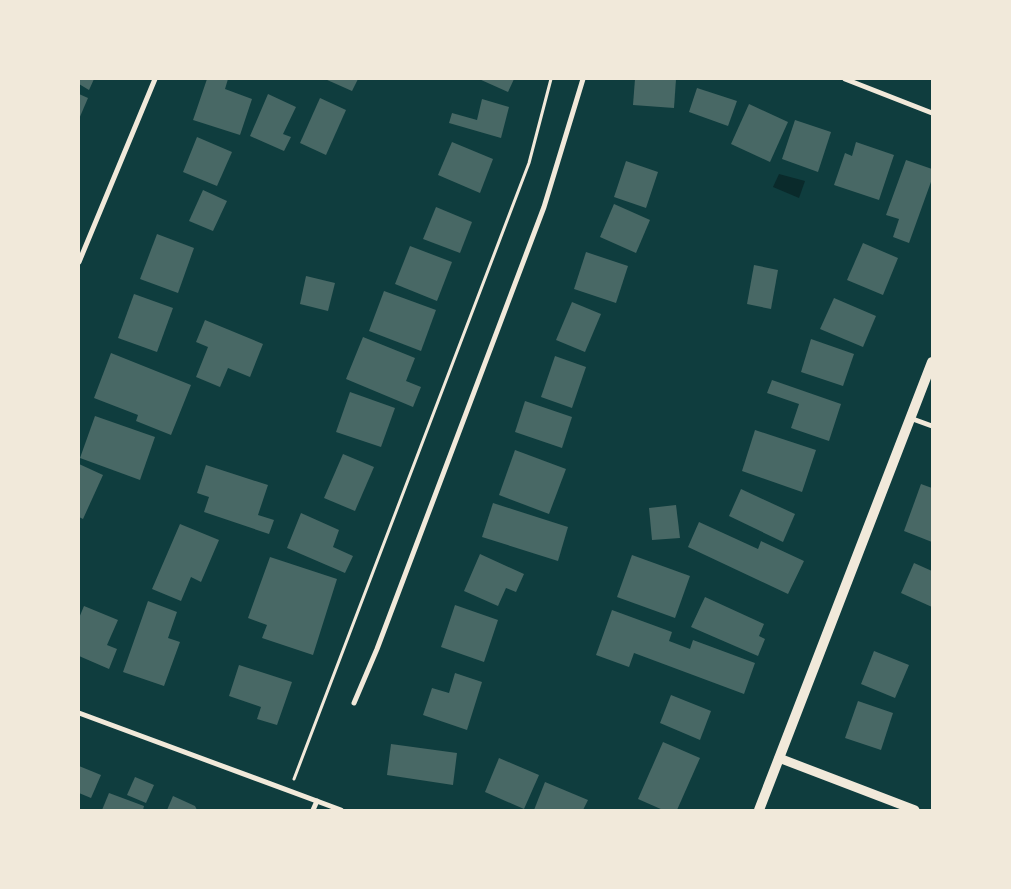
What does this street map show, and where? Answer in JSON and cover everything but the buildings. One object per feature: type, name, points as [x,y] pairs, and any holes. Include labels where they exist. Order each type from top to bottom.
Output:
[{"type":"main road","points":[[759,810],[932,362]]},
{"type":"street","points":[[79,262],[155,79]]},
{"type":"street","points":[[354,703],[377,649],[544,207],[583,79]]},
{"type":"street","points":[[845,79],[932,113]]},
{"type":"street","points":[[910,418],[932,426]]},
{"type":"street","points":[[79,713],[341,810]]},
{"type":"street","points":[[779,758],[915,810]]},
{"type":"street","points":[[313,810],[317,801]]},
{"type":"path","points":[[290,791],[529,163],[551,79]]},
{"type":"water","points":[[779,174],[805,181],[799,198],[773,187]]}]
